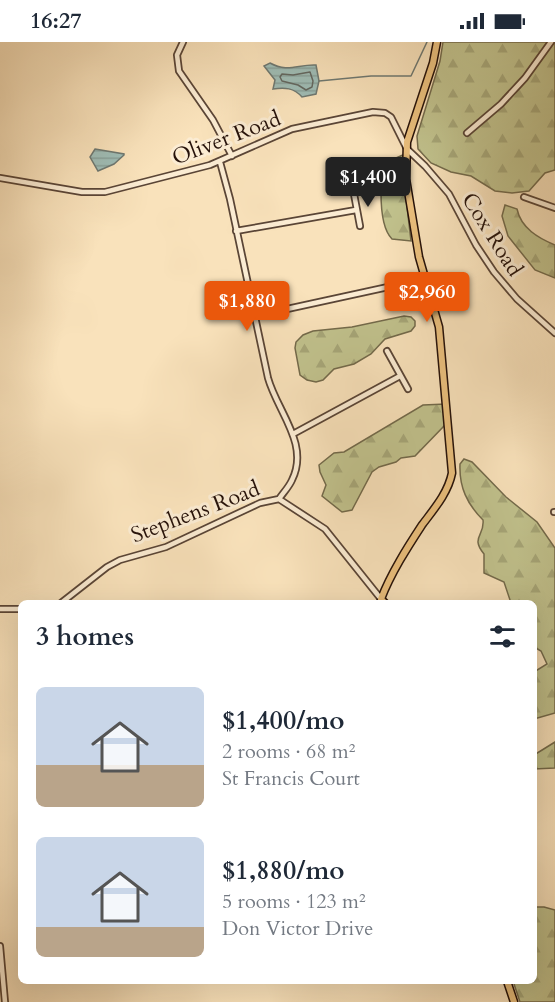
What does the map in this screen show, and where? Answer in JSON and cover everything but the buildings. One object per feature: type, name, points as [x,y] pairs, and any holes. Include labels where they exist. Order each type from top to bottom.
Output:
[{"type":"main road","points":[[383,600],[411,543],[445,493],[452,473],[440,327],[415,240],[406,179],[407,142],[433,63],[437,42]]},
{"type":"main road","points":[[508,984],[514,1002]]},
{"type":"street","points":[[183,42],[177,55],[179,70],[215,124],[232,156]]},
{"type":"street","points":[[467,133],[501,104],[525,78],[551,42]]},
{"type":"street","name":"Oliver Road","points":[[0,178],[56,189],[93,193],[114,190],[220,162],[292,129],[373,112],[385,113],[391,117],[407,149]]},
{"type":"street","name":"Cox Road","points":[[407,149],[449,194],[476,245],[498,277],[517,299],[555,333]]},
{"type":"street","points":[[220,162],[271,387],[293,434],[296,470],[290,484],[279,499]]},
{"type":"street","points":[[354,194],[360,226]]},
{"type":"street","points":[[524,197],[555,208]]},
{"type":"street","points":[[236,231],[356,210]]},
{"type":"street","points":[[255,316],[388,287]]},
{"type":"street","points":[[387,351],[408,390]]},
{"type":"street","points":[[293,434],[400,376]]},
{"type":"street","name":"Stephens Road","points":[[66,600],[120,560],[166,547],[260,503],[279,499],[325,530],[382,600]]},
{"type":"street","points":[[0,609],[18,609]]},
{"type":"street","points":[[0,946],[5,1002]]},
{"type":"green space","points":[[443,42],[555,42],[555,170],[545,173],[529,191],[512,193],[495,191],[471,176],[451,172],[431,163],[418,149],[417,136],[440,61]]},
{"type":"green space","points":[[403,155],[411,241],[392,239],[386,230],[382,211],[381,193],[389,161]]},
{"type":"green space","points":[[505,205],[517,209],[522,222],[531,232],[555,245],[555,278],[535,270],[508,236],[502,216]]},
{"type":"green space","points":[[404,316],[411,317],[415,321],[415,326],[411,331],[385,339],[371,354],[354,364],[334,369],[323,380],[316,382],[300,375],[295,348],[296,342],[303,335],[313,331],[352,327]]},
{"type":"green space","points":[[446,404],[448,419],[444,426],[415,456],[401,458],[372,472],[352,510],[342,512],[322,496],[326,485],[319,465],[334,453],[344,452],[423,405]]},
{"type":"green space","points":[[464,459],[472,462],[506,497],[537,522],[555,548],[555,713],[537,718],[537,670],[547,664],[541,651],[537,649],[537,600],[510,600],[504,582],[484,573],[484,554],[478,544],[483,520],[468,501],[463,488],[460,464]]},
{"type":"green space","points":[[555,742],[555,768],[537,769],[537,753]]},
{"type":"green space","points":[[537,907],[555,910],[555,1002],[520,1002],[514,984],[537,984]]},
{"type":"water","points":[[270,63],[288,68],[316,65],[319,81],[316,94],[302,97],[289,89],[273,89],[275,80],[264,66]]},
{"type":"water","points":[[95,149],[124,155],[114,164],[98,171],[90,157]]},
{"type":"waterway","points":[[319,81],[371,76],[411,76],[427,42]]}]
